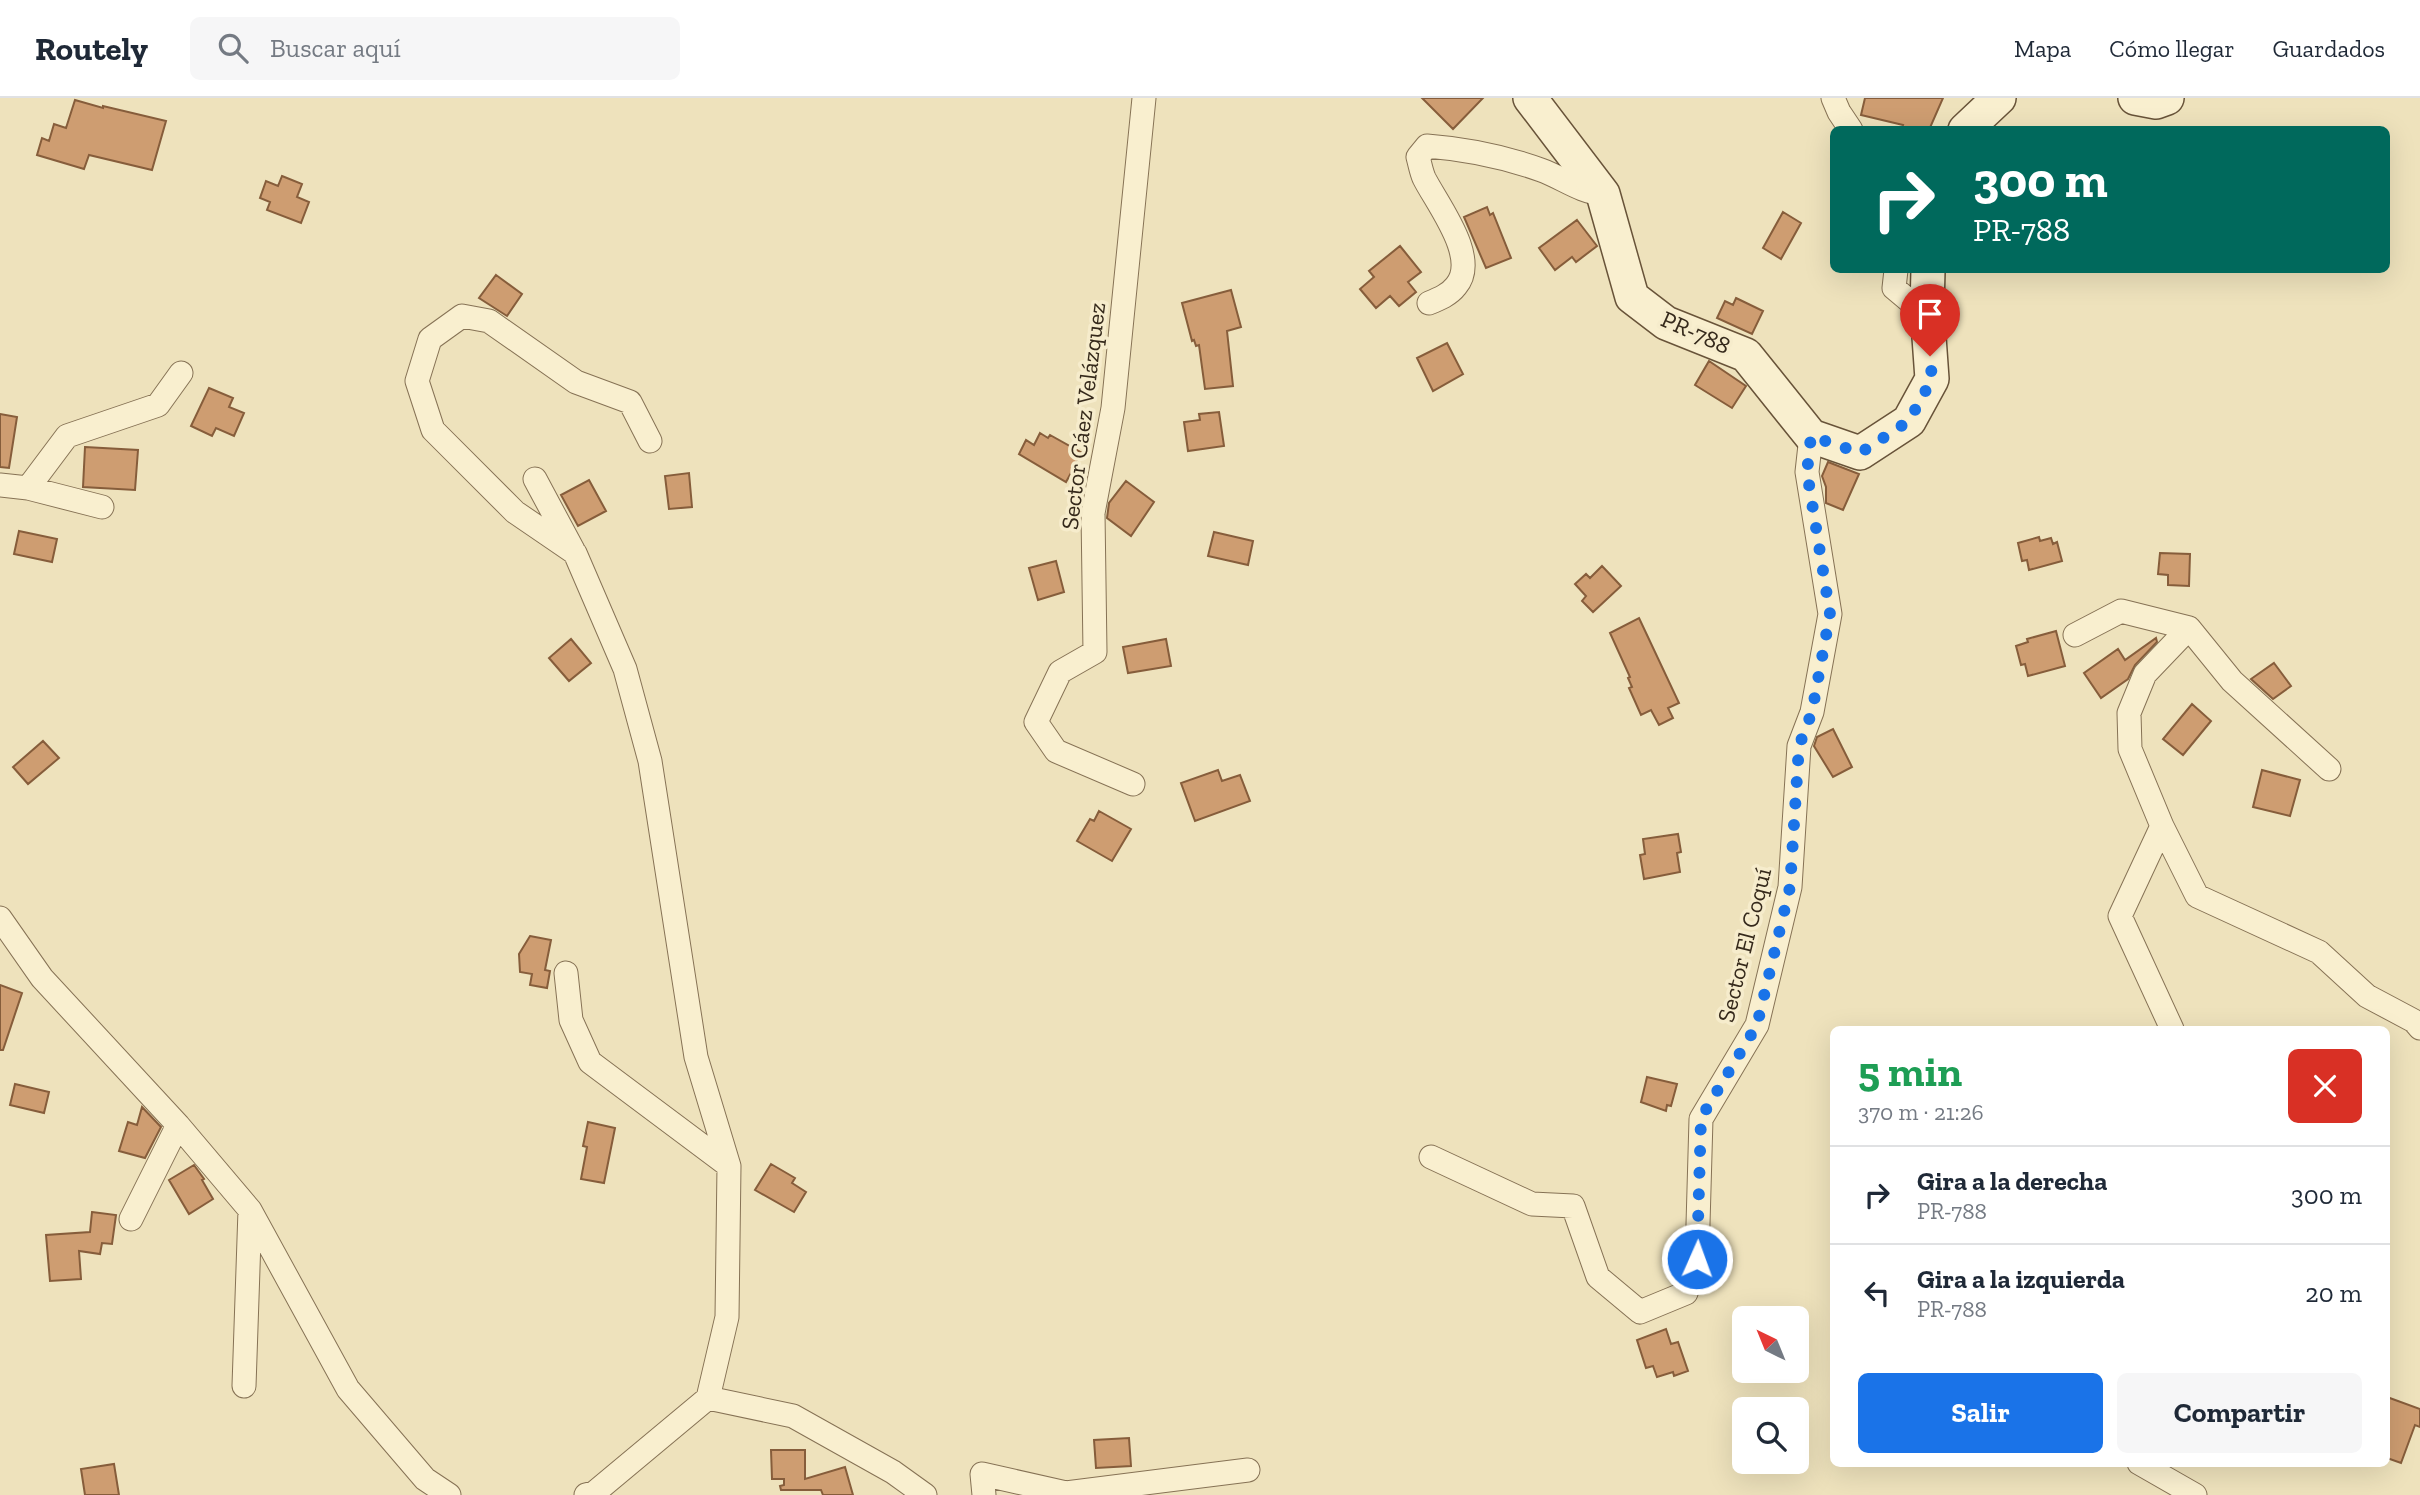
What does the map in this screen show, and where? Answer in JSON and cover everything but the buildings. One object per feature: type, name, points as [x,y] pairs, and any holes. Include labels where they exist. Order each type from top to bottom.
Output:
[{"type":"street","name":"Sector Cáez Velázquez","points":[[1133,784],[1056,751],[1036,722],[1059,671],[1095,652],[1093,513],[1113,408],[1143,98]]},
{"type":"street","name":"PR-788","points":[[1530,98],[1603,194],[1632,297],[1666,323],[1746,355],[1811,436]]},
{"type":"street","points":[[1833,98],[1848,126]]},
{"type":"street","points":[[1969,126],[1999,98]]},
{"type":"street","points":[[2135,98],[2156,102],[2167,98]]},
{"type":"street","points":[[1429,303],[1447,295],[1458,285],[1464,267],[1452,226],[1423,175],[1418,157],[1427,146],[1496,157],[1542,170],[1589,192],[1603,194]]},
{"type":"street","points":[[1896,273],[1894,288],[1919,309],[1927,309]]},
{"type":"street","points":[[1811,436],[1860,453],[1909,421],[1932,379],[1927,273]]},
{"type":"street","points":[[575,553],[515,512],[433,430],[417,381],[430,339],[462,316],[489,321],[576,382],[630,402],[650,441]]},
{"type":"street","points":[[28,488],[67,436],[158,405],[181,373]]},
{"type":"street","name":"Sector El Coquí","points":[[1431,1157],[1532,1204],[1573,1206],[1598,1277],[1640,1312],[1686,1293],[1697,1259],[1701,1118],[1757,1025],[1790,887],[1799,746],[1812,712],[1830,614],[1807,472],[1811,436]]},
{"type":"street","points":[[535,479],[575,553],[625,669],[650,761],[696,1057],[729,1166],[727,1317],[708,1398],[594,1493],[586,1495]]},
{"type":"street","points":[[0,485],[28,488],[102,507]]},
{"type":"street","points":[[2075,635],[2121,611],[2189,628],[2232,681],[2329,768]]},
{"type":"street","points":[[2189,628],[2145,674],[2129,713],[2130,749],[2162,826],[2197,896],[2319,952],[2367,996],[2414,1021],[2420,1028]]},
{"type":"street","points":[[2162,826],[2120,916],[2171,1026]]},
{"type":"street","points":[[0,918],[42,978],[178,1125],[250,1210],[348,1389],[425,1479],[449,1495]]},
{"type":"street","points":[[566,973],[570,1020],[590,1062],[729,1166]]},
{"type":"street","points":[[131,1219],[178,1125]]},
{"type":"street","points":[[244,1386],[250,1210]]},
{"type":"street","points":[[708,1398],[793,1416],[894,1472],[925,1495]]},
{"type":"street","points":[[2146,1467],[2195,1495]]},
{"type":"street","points":[[984,1495],[982,1474],[1066,1493],[1248,1470]]},
{"type":"route","points":[[1697,1259],[1701,1118],[1757,1025],[1790,887],[1799,746],[1812,712],[1830,614],[1807,472],[1811,436],[1860,453],[1909,421],[1932,379],[1930,356]]}]
